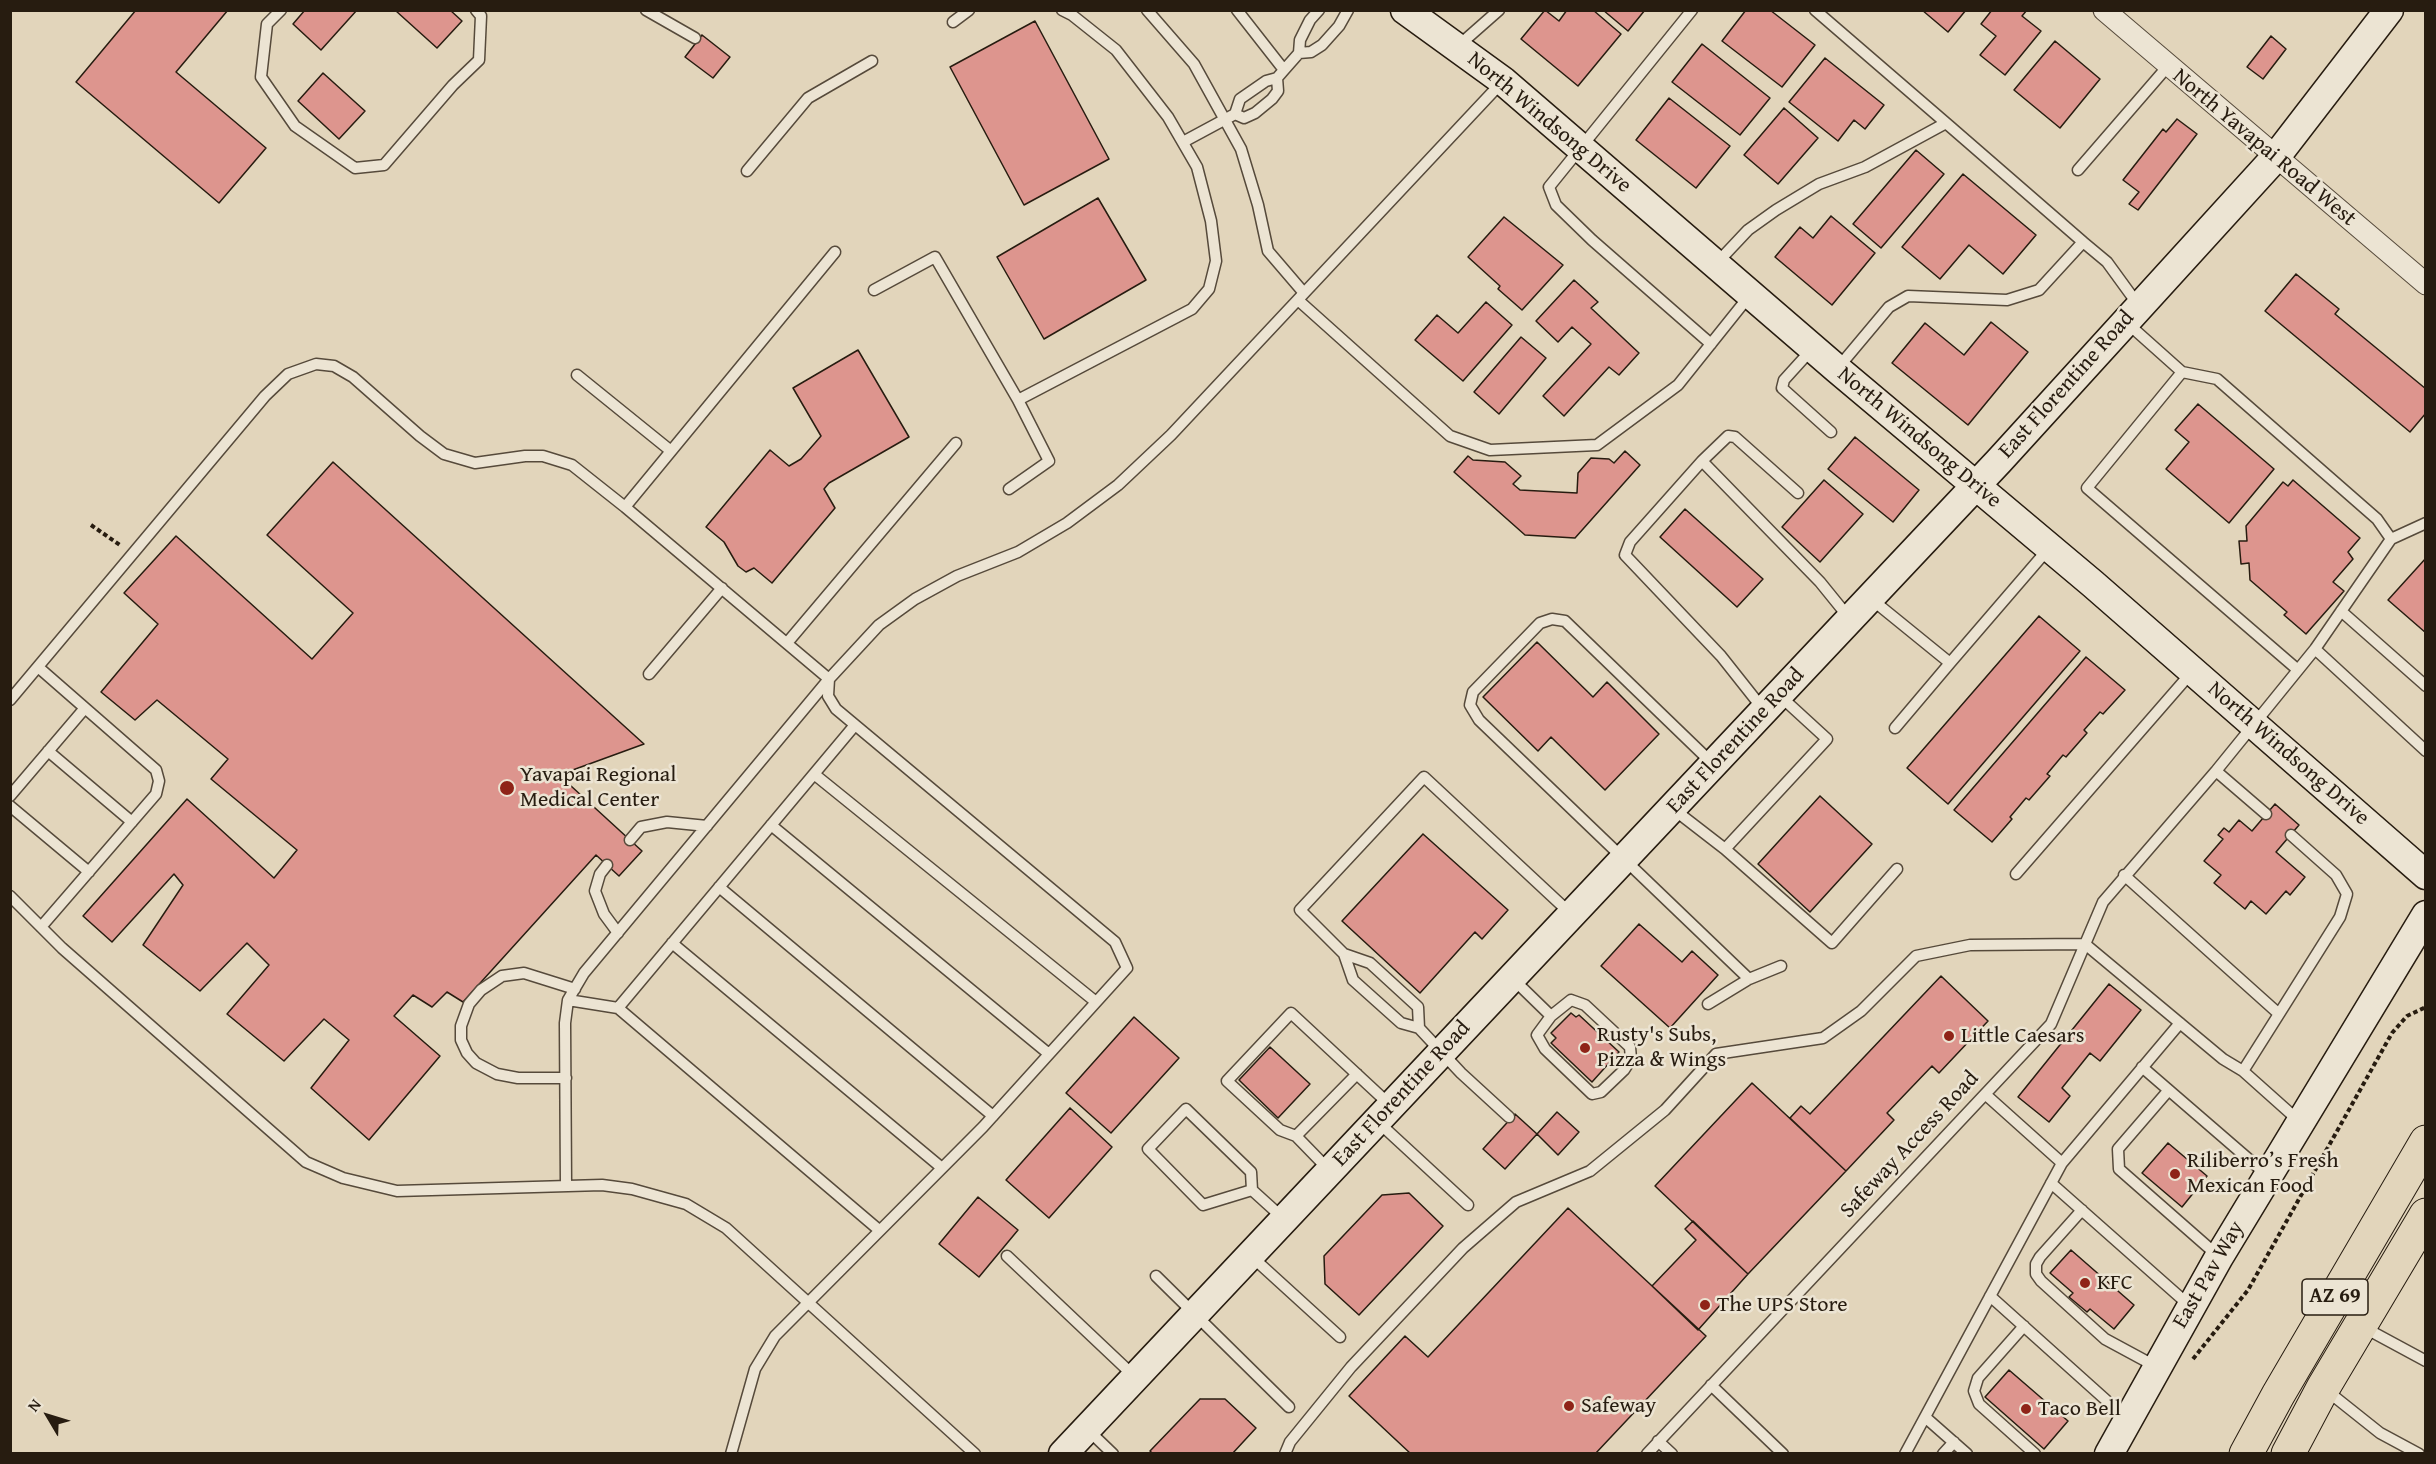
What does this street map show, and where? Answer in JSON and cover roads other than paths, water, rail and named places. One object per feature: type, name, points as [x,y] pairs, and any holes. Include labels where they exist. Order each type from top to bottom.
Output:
[{"type":"main road","name":"AZ 69","points":[[2246,1454],[2426,1142]]},
{"type":"main road","name":"AZ 69","points":[[2288,1454],[2323,1388],[2426,1215]]},
{"type":"street","name":"North Windsong Drive","points":[[1404,10],[1503,81],[1837,369],[2050,548],[2426,875]]},
{"type":"street","name":"North Yavapai Road West","points":[[2104,10],[2275,158],[2426,284]]},
{"type":"street","name":"East Florentine Road","points":[[1063,1454],[1976,485],[2275,158],[2389,10]]},
{"type":"street","name":"East Pav Way","points":[[2109,1454],[2267,1175],[2426,915]]},
{"type":"lane","points":[[281,10],[267,24],[261,77],[295,126],[355,168],[384,165],[453,85],[479,60],[482,16],[476,10]]},
{"type":"lane","points":[[646,10],[694,38]]},
{"type":"lane","points":[[953,22],[969,10]]},
{"type":"lane","points":[[1018,400],[1192,309],[1209,289],[1216,261],[1211,221],[1197,166],[1168,117],[1116,50],[1072,15],[1062,10]]},
{"type":"lane","points":[[1148,10],[1194,64],[1241,150],[1258,205],[1268,251],[1301,296],[1450,436],[1490,450],[1597,445],[1678,385],[1750,294]]},
{"type":"lane","points":[[1235,114],[1244,118],[1255,113],[1272,99],[1278,91],[1281,74],[1237,10]]},
{"type":"lane","points":[[1183,142],[1235,114],[1240,99],[1266,81],[1281,74],[1299,53],[1300,39],[1310,20],[1319,10]]},
{"type":"lane","points":[[1299,53],[1311,52],[1322,45],[1339,26],[1348,10]]},
{"type":"lane","points":[[1457,47],[1499,10]]},
{"type":"lane","points":[[1692,10],[1549,187],[1556,205],[1600,247],[1711,344]]},
{"type":"lane","points":[[1815,10],[2108,262],[2132,314],[2182,372],[2217,379],[2377,519],[2391,539],[2426,523]]},
{"type":"lane","points":[[747,171],[808,98],[872,61]]},
{"type":"lane","points":[[2078,170],[2168,66]]},
{"type":"lane","points":[[566,1186],[565,1023],[568,1000],[584,974],[830,679],[879,625],[915,599],[957,576],[1018,552],[1067,523],[1118,485],[1171,435],[1503,81]]},
{"type":"lane","points":[[1716,264],[1748,230],[1776,210],[1819,184],[1865,167],[1946,123]]},
{"type":"lane","points":[[1837,369],[1889,307],[1908,297],[2007,300],[2039,290],[2084,242]]},
{"type":"lane","points":[[625,507],[835,252]]},
{"type":"lane","points":[[874,290],[935,257],[1018,400],[1049,461],[1009,489]]},
{"type":"lane","points":[[1813,348],[1784,380],[1782,388],[1832,432]]},
{"type":"lane","points":[[10,700],[265,396],[288,374],[316,364],[334,366],[353,377],[444,454],[475,463],[525,456],[543,456],[572,465],[830,679]]},
{"type":"lane","points":[[2182,372],[2087,488],[2298,670]]},
{"type":"lane","points":[[577,375],[671,452]]},
{"type":"lane","points":[[1725,849],[1827,739],[1772,702],[1721,656],[1625,555],[1630,542],[1702,460],[1728,436],[1735,436],[1798,493]]},
{"type":"lane","points":[[787,643],[956,443]]},
{"type":"lane","points":[[1702,460],[1820,582],[1850,619]]},
{"type":"lane","name":"Safeway Access Road","points":[[1647,1454],[2051,1024],[2103,902],[2216,771],[2315,649],[2391,539]]},
{"type":"lane","points":[[1895,728],[2050,548]]},
{"type":"lane","points":[[649,674],[722,588]]},
{"type":"lane","points":[[1870,598],[1950,663]]},
{"type":"lane","points":[[2341,611],[2426,686]]},
{"type":"lane","points":[[1713,764],[1565,621],[1552,619],[1539,623],[1473,692],[1470,705],[1479,720],[1749,979]]},
{"type":"lane","points":[[2315,649],[2426,751]]},
{"type":"lane","points":[[38,668],[156,770],[159,781],[156,794],[42,927]]},
{"type":"lane","points":[[2016,874],[2192,671]]},
{"type":"lane","points":[[730,1454],[755,1369],[775,1336],[993,1116],[1127,968],[1115,942],[836,709],[828,696],[830,679]]},
{"type":"lane","points":[[10,796],[85,708]]},
{"type":"lane","points":[[618,1008],[855,725]]},
{"type":"lane","points":[[48,752],[132,822]]},
{"type":"lane","points":[[2216,771],[2266,814]]},
{"type":"lane","points":[[814,774],[1096,1002]]},
{"type":"lane","points":[[1509,1117],[1419,1028],[1401,1023],[1353,980],[1344,954],[1300,910],[1424,777],[1571,914]]},
{"type":"lane","points":[[10,806],[89,872]]},
{"type":"lane","points":[[1672,808],[1725,849],[1832,943],[1897,868]]},
{"type":"lane","points":[[630,840],[641,827],[667,822],[707,826]]},
{"type":"lane","points":[[771,825],[1049,1054]]},
{"type":"lane","points":[[2243,1071],[2340,917],[2348,894],[2336,875],[2291,835]]},
{"type":"lane","points":[[607,865],[600,874],[595,891],[604,914],[618,933]]},
{"type":"lane","points":[[2124,875],[2279,1014]]},
{"type":"lane","points":[[719,887],[993,1116]]},
{"type":"lane","points":[[10,896],[62,948],[306,1162],[342,1178],[397,1191],[603,1185],[632,1189],[686,1204],[726,1228],[975,1454]]},
{"type":"lane","points":[[672,943],[942,1168]]},
{"type":"lane","points":[[1286,1453],[1290,1442],[1352,1367],[1463,1248],[1516,1202],[1590,1171],[1665,1110],[1716,1054],[1823,1038],[1861,1011],[1916,956],[1970,945],[2085,944],[2223,1059],[2243,1071],[2300,1121]]},
{"type":"lane","points":[[1344,954],[1370,963],[1418,1007],[1419,1028]]},
{"type":"lane","points":[[1708,1004],[1749,979],[1781,966]]},
{"type":"lane","points":[[566,1078],[518,1078],[497,1074],[476,1063],[467,1053],[461,1040],[461,1026],[469,1004],[481,990],[502,975],[524,973],[575,989]]},
{"type":"lane","points":[[1512,978],[1551,1016]]},
{"type":"lane","points":[[568,1000],[618,1008],[879,1230]]},
{"type":"lane","points":[[1571,1000],[1585,1005],[1630,1047],[1630,1059],[1624,1070],[1600,1092],[1592,1094],[1545,1049],[1537,1035],[1551,1016],[1571,1000]]},
{"type":"lane","points":[[1330,1170],[1296,1136],[1280,1130],[1227,1082],[1292,1013],[1357,1074],[1384,1113],[1467,1205]]},
{"type":"lane","points":[[1905,1454],[2062,1163],[2180,1023]]},
{"type":"lane","points":[[2142,1067],[2267,1175]]},
{"type":"lane","points":[[1296,1136],[1357,1074]]},
{"type":"lane","points":[[2168,1091],[2118,1149],[2119,1169],[2219,1257]]},
{"type":"lane","points":[[1985,1094],[2062,1163]]},
{"type":"lane","points":[[1252,1190],[1203,1205],[1148,1149],[1186,1109],[1251,1172],[1252,1190],[1284,1219]]},
{"type":"lane","points":[[2051,1183],[2191,1307]]},
{"type":"lane","points":[[2082,1210],[2040,1257],[2036,1264],[2036,1274],[2040,1281],[2105,1339],[2157,1367]]},
{"type":"lane","points":[[1250,1255],[1340,1337]]},
{"type":"lane","points":[[1007,1256],[1135,1377]]},
{"type":"lane","points":[[1156,1276],[1193,1315],[1289,1407]]},
{"type":"lane","points":[[1990,1296],[2128,1419]]},
{"type":"lane","points":[[2024,1326],[1978,1378],[1974,1391],[1979,1404],[2035,1454]]},
{"type":"lane","points":[[2360,1326],[2426,1361]]},
{"type":"lane","points":[[1711,1385],[1783,1454]]},
{"type":"lane","points":[[2323,1388],[2380,1433],[2419,1454]]},
{"type":"lane","points":[[1925,1417],[1966,1454]]},
{"type":"lane","points":[[1087,1428],[1113,1454]]},
{"type":"lane","points":[[1658,1441],[1672,1454]]},
{"type":"lane","points":[[1943,1454],[1954,1442]]},
{"type":"place","name":"Yavapai Regional Medical Center","points":[[507,788]]},
{"type":"place","name":"Little Caesars","points":[[1949,1036]]},
{"type":"place","name":"Rusty's Subs, Pizza & Wings","points":[[1585,1048]]},
{"type":"place","name":"Riliberro’s Fresh Mexican Food","points":[[2175,1174]]},
{"type":"place","name":"KFC","points":[[2085,1283]]},
{"type":"place","name":"The UPS Store","points":[[1705,1305]]},
{"type":"place","name":"Safeway","points":[[1569,1406]]},
{"type":"place","name":"Taco Bell","points":[[2026,1409]]}]
